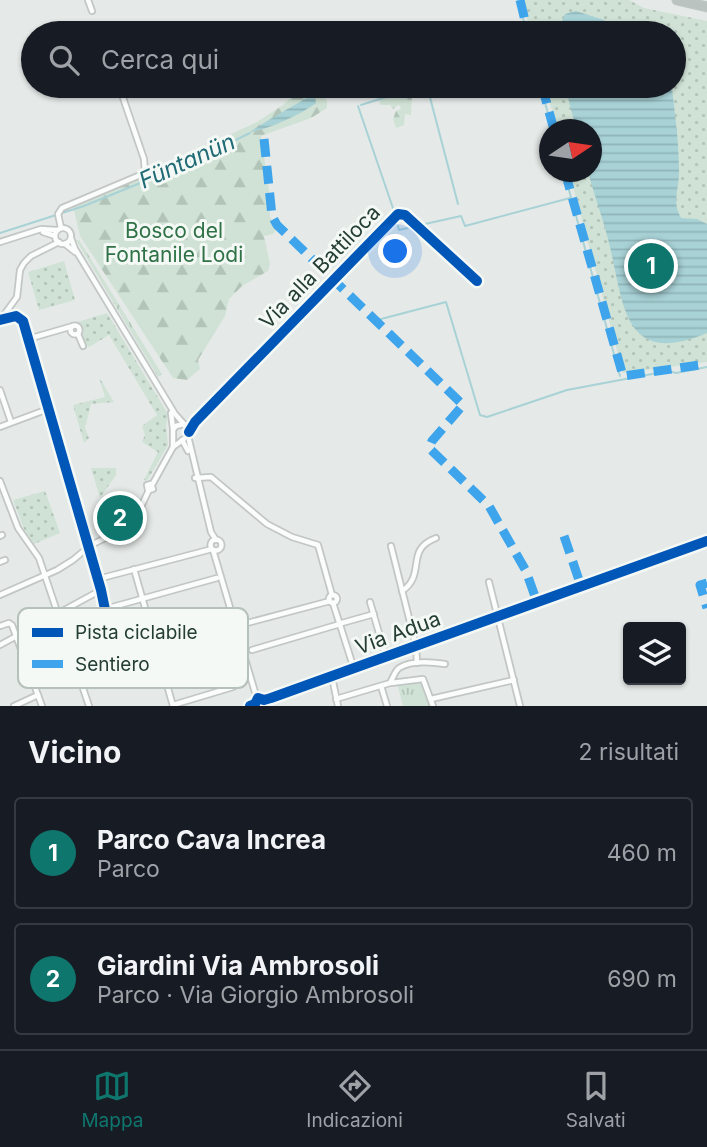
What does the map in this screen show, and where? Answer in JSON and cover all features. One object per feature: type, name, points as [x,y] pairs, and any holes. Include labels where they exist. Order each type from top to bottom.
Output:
[{"type":"highway","points":[[677,0],[707,7]]},
{"type":"street","points":[[88,0],[92,11]]},
{"type":"street","points":[[59,242],[58,213],[62,208],[146,172],[123,98]]},
{"type":"street","name":"Via alla Battiloca","points":[[188,434],[195,422],[398,214],[405,215],[477,281]]},
{"type":"street","points":[[0,243],[41,229],[70,231],[75,249],[175,414],[185,425],[196,478]]},
{"type":"street","points":[[65,244],[71,238]]},
{"type":"street","points":[[0,320],[19,293],[20,271],[24,263],[59,242],[65,244],[73,250],[172,413],[173,447]]},
{"type":"street","points":[[0,320],[20,317],[105,608],[217,578]]},
{"type":"street","points":[[28,339],[79,328],[78,334],[83,346]]},
{"type":"street","points":[[0,390],[11,423]]},
{"type":"street","points":[[0,427],[48,409]]},
{"type":"street","name":"Via alla Battiloca","points":[[185,425],[195,422]]},
{"type":"street","points":[[173,429],[178,424],[185,425]]},
{"type":"street","points":[[0,595],[45,575],[129,526],[173,447],[188,434]]},
{"type":"street","points":[[174,436],[181,440],[188,452],[230,608]]},
{"type":"street","points":[[196,478],[211,477],[260,519],[291,537],[316,544],[332,595],[337,598],[331,602],[248,624]]},
{"type":"street","points":[[0,481],[18,528],[38,556],[56,608]]},
{"type":"street","points":[[402,590],[410,584],[415,575],[419,549],[436,538]]},
{"type":"street","name":"Via Adua","points":[[259,703],[707,541]]},
{"type":"street","points":[[391,546],[416,646],[417,663]]},
{"type":"street","points":[[98,579],[213,547]]},
{"type":"street","points":[[134,569],[146,608]]},
{"type":"street","points":[[489,582],[520,706]]},
{"type":"street","points":[[67,608],[101,590]]},
{"type":"street","points":[[331,602],[341,624],[354,669]]},
{"type":"street","points":[[370,602],[386,657]]},
{"type":"street","points":[[252,650],[373,614]]},
{"type":"street","points":[[0,626],[11,624],[18,641]]},
{"type":"street","points":[[0,645],[16,636]]},
{"type":"street","points":[[390,683],[399,669],[417,663],[445,664]]},
{"type":"street","points":[[248,668],[259,703]]},
{"type":"street","points":[[332,677],[338,706]]},
{"type":"street","points":[[336,699],[390,683],[422,679],[426,682],[433,706]]},
{"type":"street","points":[[431,699],[514,680]]},
{"type":"street","points":[[381,686],[387,706]]},
{"type":"street","points":[[35,688],[42,706]]},
{"type":"street","points":[[83,688],[89,706]]},
{"type":"street","points":[[168,688],[173,705],[230,688]]},
{"type":"street","points":[[14,706],[38,695]]},
{"type":"green space","points":[[522,0],[629,0],[644,8],[707,21],[707,362],[623,373],[572,182],[602,182],[602,119],[554,119],[548,98],[686,98],[686,21],[528,21]]},
{"type":"green space","name":"Bosco del Fontanile Lodi","points":[[290,98],[325,98],[327,101],[327,108],[311,118],[261,136],[270,217],[277,229],[273,234],[264,236],[270,264],[268,271],[242,286],[229,299],[225,316],[198,360],[200,369],[187,380],[173,378],[80,236],[73,206],[257,122]]},
{"type":"green space","points":[[379,98],[412,98],[411,115],[405,114],[404,125],[396,128],[393,119],[396,111],[401,109],[400,106],[393,109],[390,105],[380,105]]},
{"type":"green space","points":[[76,240],[79,240],[162,374],[158,377]]},
{"type":"green space","points":[[64,261],[75,300],[39,310],[28,272]]},
{"type":"green space","points":[[107,313],[168,414],[168,445],[147,481],[144,480],[158,452],[142,442],[145,435],[142,426],[157,415],[109,335],[89,347],[84,342],[80,325],[74,323]]},
{"type":"green space","points":[[99,377],[114,402],[91,404],[85,428],[89,438],[84,443],[73,405],[105,397]]},
{"type":"green space","points":[[91,468],[116,468],[116,475],[100,498]]},
{"type":"green space","points":[[45,491],[60,533],[34,544],[24,529],[13,500]]},
{"type":"green space","points":[[112,507],[131,517],[114,531],[107,511]]},
{"type":"green space","points":[[422,680],[431,706],[403,706],[397,683]]},
{"type":"water","points":[[576,11],[606,21],[562,21],[565,14]]},
{"type":"water","points":[[307,98],[315,98],[316,103],[293,116],[275,125],[250,132]]},
{"type":"water","points":[[568,98],[673,98],[679,160],[678,212],[681,218],[697,219],[707,224],[707,333],[678,342],[657,342],[642,335],[631,322],[623,305],[608,239],[591,182],[602,182],[602,119],[573,119]]},
{"type":"waterway","points":[[518,0],[524,21]]},
{"type":"waterway","points":[[361,105],[383,98]]},
{"type":"waterway","points":[[430,98],[458,204]]},
{"type":"waterway","points":[[544,98],[550,119]]},
{"type":"waterway","points":[[358,106],[395,214]]},
{"type":"waterway","name":"Füntanün","points":[[62,213],[182,166],[250,133]]},
{"type":"waterway","points":[[567,182],[620,376]]},
{"type":"waterway","points":[[425,224],[461,216],[465,226],[570,198]]},
{"type":"waterway","points":[[0,233],[56,215]]},
{"type":"waterway","points":[[396,219],[399,230],[412,227]]},
{"type":"waterway","points":[[381,319],[446,302],[480,415],[487,417],[567,390],[668,371],[676,373],[707,367]]},
{"type":"marked path","points":[[520,0],[525,21]]},
{"type":"marked path","points":[[545,98],[551,119]]},
{"type":"marked path","points":[[264,139],[272,216],[277,225],[463,405],[429,448],[489,506],[526,571],[537,602]]},
{"type":"marked path","points":[[568,182],[623,376],[707,364]]},
{"type":"marked path","points":[[564,536],[581,586]]},
{"type":"marked path","points":[[707,583],[700,585],[707,608]]},
{"type":"cycle path","points":[[189,432],[195,422],[398,214],[405,215],[477,281]]},
{"type":"cycle path","points":[[0,320],[16,316],[23,321],[105,608]]},
{"type":"cycle path","points":[[250,706],[255,704],[258,698],[271,698],[707,541]]},
{"type":"place","name":"Parco Cava Increa","points":[[651,266]]},
{"type":"place","name":"Giardini Via Ambrosoli","points":[[120,518]]}]
